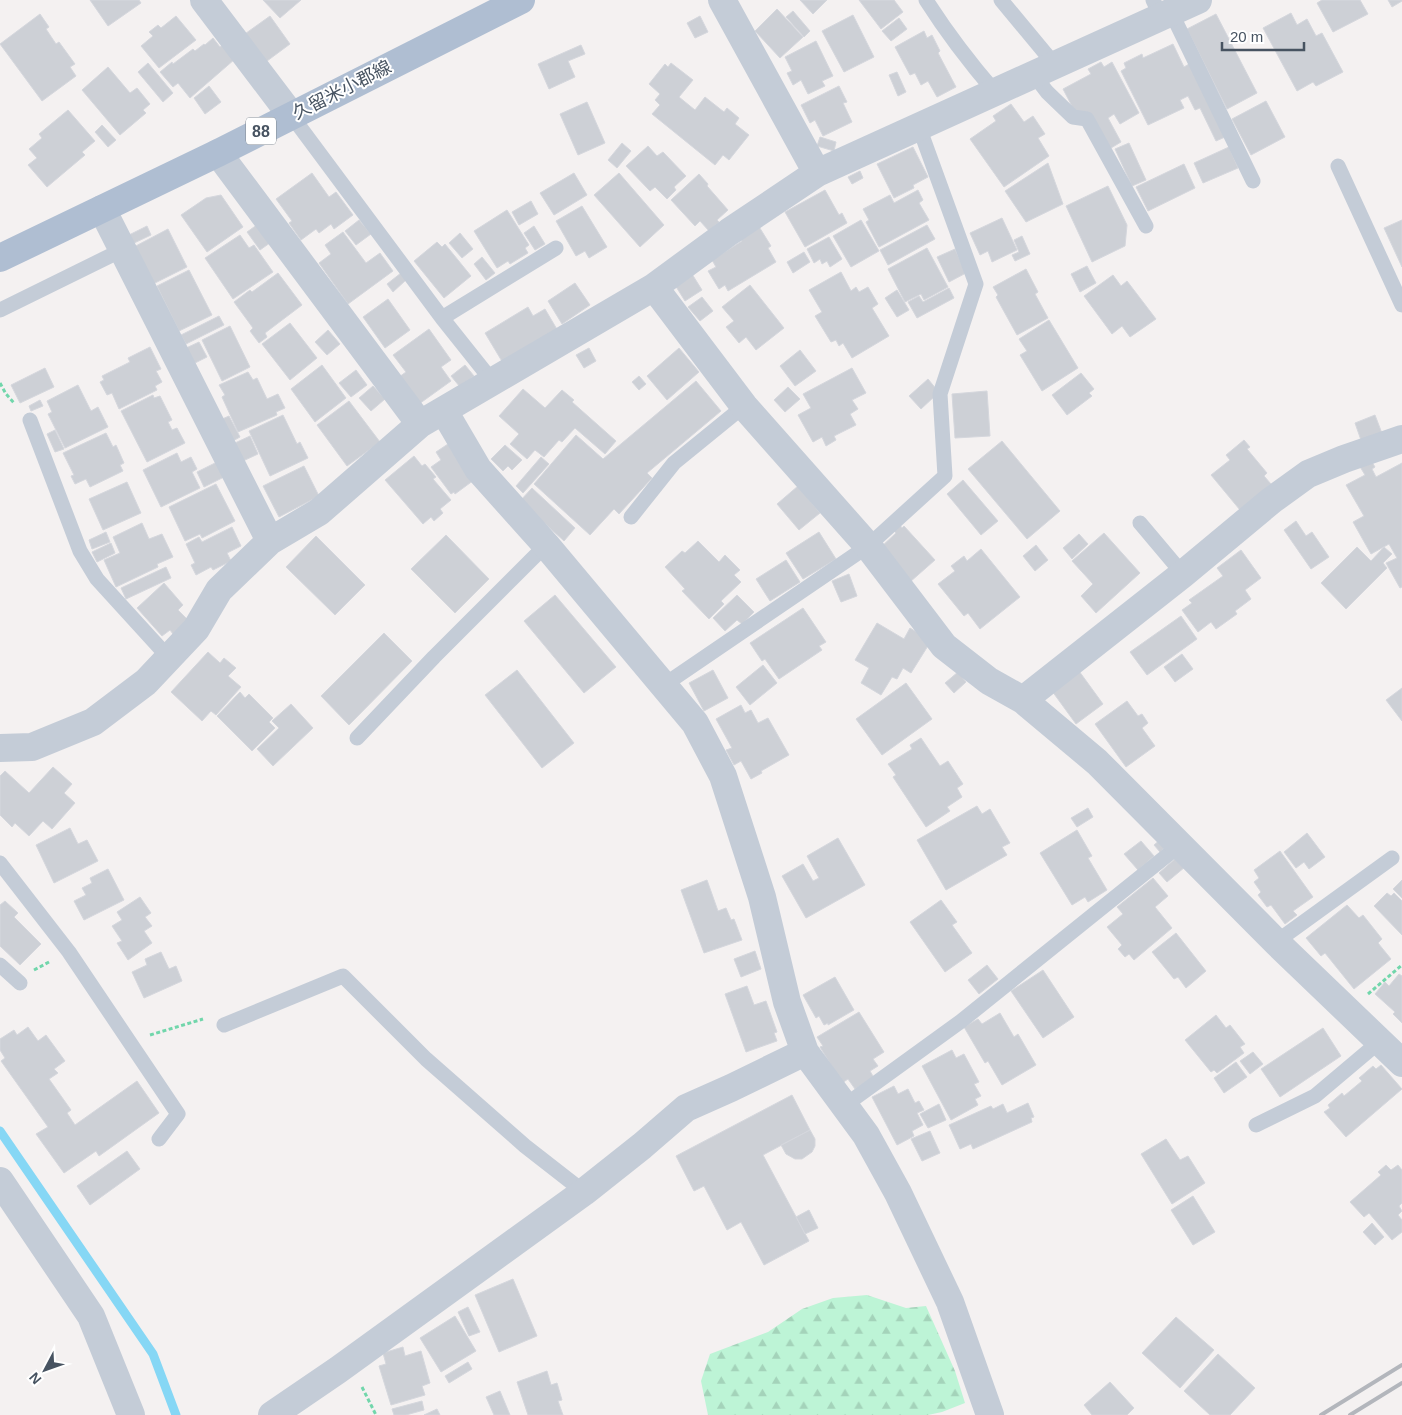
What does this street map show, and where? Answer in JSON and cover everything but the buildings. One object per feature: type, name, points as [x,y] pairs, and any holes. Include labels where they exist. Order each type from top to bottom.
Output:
[{"type":"main road","name":"久留米小郡線","points":[[0,258],[218,153],[522,0]]},
{"type":"street","points":[[204,0],[291,115]]},
{"type":"street","points":[[722,0],[817,173]]},
{"type":"street","points":[[0,748],[32,747],[92,722],[146,682],[196,628],[219,590],[270,541],[319,512],[420,424],[654,287],[728,232],[817,173],[1045,70],[1162,10],[1198,0]]},
{"type":"street","points":[[218,153],[420,424]]},
{"type":"street","points":[[102,209],[270,541]]},
{"type":"street","points":[[654,287],[744,406],[868,546],[944,646],[989,681],[1023,700],[1097,762],[1276,942],[1402,1063]]},
{"type":"street","points":[[444,411],[478,469],[546,545],[695,723],[724,776],[762,897],[787,1002],[804,1052],[866,1135],[898,1193],[950,1302],[990,1415]]},
{"type":"street","points":[[1023,700],[1183,574],[1272,500],[1308,474],[1402,439]]},
{"type":"street","points":[[272,1415],[338,1370],[584,1192],[686,1108],[804,1052]]},
{"type":"street","points":[[0,1181],[91,1316],[131,1415]]},
{"type":"lane","points":[[926,0],[969,62],[995,92]]},
{"type":"lane","points":[[1001,0],[1045,70],[1047,92],[1073,117],[1087,119],[1146,226]]},
{"type":"lane","points":[[1162,10],[1254,181]]},
{"type":"lane","points":[[291,115],[442,318],[493,382]]},
{"type":"lane","points":[[664,685],[868,546],[945,476],[940,394],[976,284],[919,127]]},
{"type":"lane","points":[[1338,166],[1402,305]]},
{"type":"lane","points":[[442,318],[556,248]]},
{"type":"lane","points":[[0,310],[122,250]]},
{"type":"lane","points":[[631,517],[674,463],[744,406]]},
{"type":"lane","points":[[30,420],[80,551],[97,579],[169,658]]},
{"type":"lane","points":[[1140,523],[1183,574]]},
{"type":"lane","points":[[357,738],[434,657],[546,545]]},
{"type":"lane","points":[[844,1106],[960,1022],[1180,845]]},
{"type":"lane","points":[[1276,942],[1392,858]]},
{"type":"lane","points":[[0,863],[70,952],[178,1114],[159,1139]]},
{"type":"lane","points":[[0,965],[20,984]]},
{"type":"lane","points":[[224,1025],[343,976],[426,1059],[524,1146],[584,1192]]},
{"type":"lane","points":[[1256,1125],[1315,1096],[1379,1042]]},
{"type":"path","points":[[0,383],[6,394],[30,420]]},
{"type":"path","points":[[1348,1011],[1402,965]]},
{"type":"path","points":[[128,1040],[214,1015],[224,1025]]},
{"type":"green space","points":[[867,1295],[906,1308],[926,1306],[955,1371],[965,1403],[928,1415],[708,1415],[701,1381],[710,1354],[768,1332],[802,1309],[833,1298]]},
{"type":"waterway","points":[[0,1131],[153,1354],[176,1415]]},
{"type":"railway","points":[[1321,1415],[1402,1365]]},
{"type":"railway","points":[[1350,1415],[1402,1383]]}]
